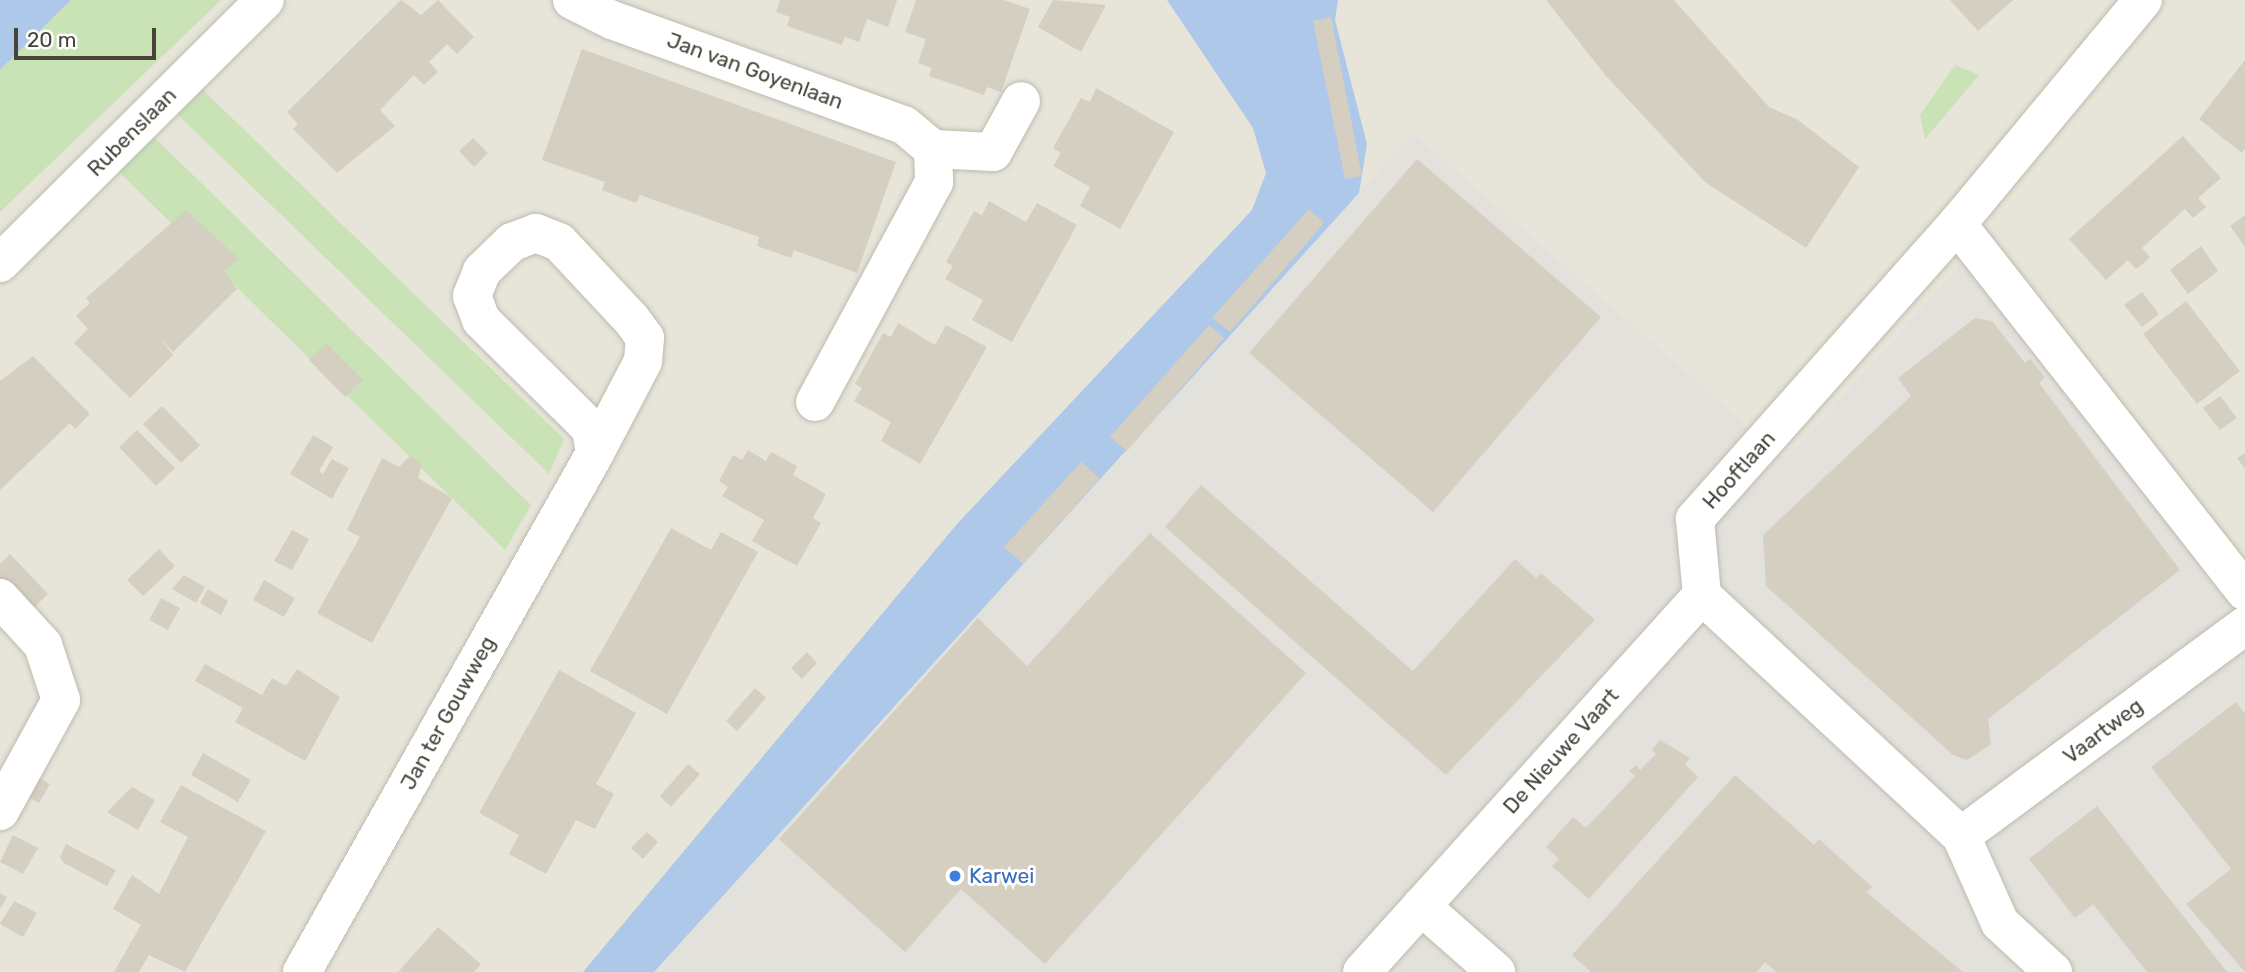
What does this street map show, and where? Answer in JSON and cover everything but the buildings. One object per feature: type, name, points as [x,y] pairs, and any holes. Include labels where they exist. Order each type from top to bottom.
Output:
[{"type":"street","name":"Rubenslaan","points":[[0,263],[265,0]]},
{"type":"street","name":"Jan van Goyenlaan","points":[[572,0],[612,20],[904,125],[933,149]]},
{"type":"street","name":"Hooftlaan","points":[[1702,595],[1695,519],[1956,224],[2143,0]]},
{"type":"street","points":[[815,402],[934,182],[933,149],[993,152],[1021,101]]},
{"type":"street","points":[[1956,224],[2245,591]]},
{"type":"street","name":"Jan ter Gouwweg","points":[[302,972],[595,453],[643,360],[645,338],[559,242],[536,233],[512,242],[482,271],[472,296],[481,320],[591,429],[595,453]]},
{"type":"street","points":[[1702,595],[1961,836],[2000,923],[2053,972]]},
{"type":"street","name":"De Nieuwe Vaart","points":[[1362,972],[1702,595]]},
{"type":"street","points":[[0,598],[43,645],[61,700],[0,811]]},
{"type":"street","name":"Vaartweg","points":[[1961,836],[2245,626]]},
{"type":"street","points":[[1421,906],[1496,972]]},
{"type":"shaded area","points":[[0,0],[2245,0],[2245,972],[0,972]]},
{"type":"shaded area","points":[[1413,133],[1786,460],[1965,260],[2245,625],[2245,972],[654,972]]},
{"type":"green space","points":[[71,0],[221,0],[0,212],[0,70]]},
{"type":"green space","points":[[1955,65],[1979,75],[1925,139],[1920,115]]},
{"type":"green space","points":[[201,88],[564,439],[549,474],[175,112]]},
{"type":"green space","points":[[152,135],[531,505],[505,550],[116,169]]},
{"type":"water","points":[[0,0],[71,0],[0,70]]},
{"type":"water","points":[[1167,0],[1338,0],[1335,20],[1367,144],[1359,193],[654,972],[583,972],[957,524],[1252,210],[1266,173],[1253,128]]},
{"type":"place","name":"Karwei","points":[[955,876]]}]
